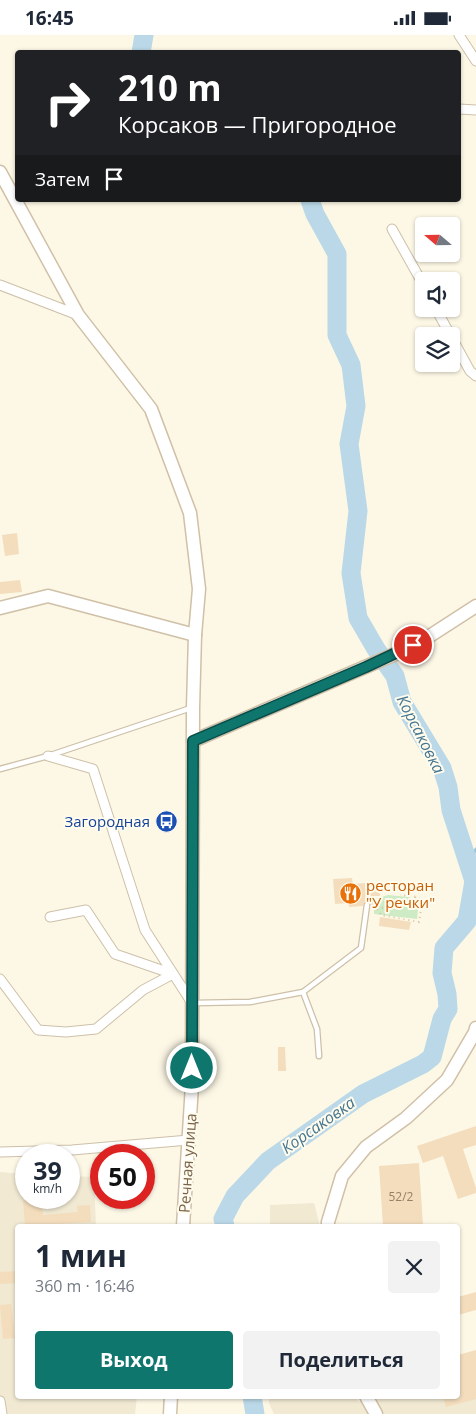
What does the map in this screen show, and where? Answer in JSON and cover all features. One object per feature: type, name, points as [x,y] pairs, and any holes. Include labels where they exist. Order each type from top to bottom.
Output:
[{"type":"street","points":[[459,35],[476,61]]},
{"type":"street","points":[[461,109],[476,109]]},
{"type":"street","name":"Речная улица","points":[[0,172],[15,200]]},
{"type":"street","name":"Речная улица","points":[[16,202],[78,315],[151,409],[190,513],[199,589],[195,635],[193,708],[192,1085],[183,1224]]},
{"type":"street","points":[[392,229],[416,272]]},
{"type":"street","points":[[0,285],[78,315]]},
{"type":"street","points":[[440,317],[470,371],[476,376]]},
{"type":"street","points":[[0,608],[48,596],[195,635]]},
{"type":"street","points":[[193,741],[400,652],[425,639],[476,606]]},
{"type":"street","points":[[48,756],[93,769],[145,930],[192,1003]]},
{"type":"street","points":[[50,917],[86,910],[115,954],[174,974]]},
{"type":"street","points":[[0,979],[38,1030],[66,1032],[96,1029],[143,990],[174,974]]},
{"type":"street","points":[[328,1224],[342,1176],[366,1147],[406,1117],[447,1081],[476,1032],[476,1028]]},
{"type":"street","points":[[0,1151],[72,1149],[189,1140]]},
{"type":"street","points":[[170,1414],[171,1399]]},
{"type":"street","points":[[368,1399],[376,1414]]},
{"type":"street","points":[[0,1401],[2,1414]]},
{"type":"lane","points":[[0,769],[48,756],[193,708]]},
{"type":"lane","points":[[192,1003],[250,1002],[303,992],[361,948],[367,907]]},
{"type":"lane","points":[[303,992],[317,1029],[319,1056]]},
{"type":"path","points":[[400,895],[418,897]]},
{"type":"path","points":[[377,909],[380,915],[419,922],[422,904],[418,897]]},
{"type":"path","points":[[367,907],[377,909],[401,904],[418,897]]},
{"type":"shaded area","points":[[0,1172],[15,1173],[15,1209],[80,1209],[80,1176],[90,1177],[90,1209],[95,1209],[96,1224],[15,1224],[15,1399],[137,1399],[135,1414],[4,1414],[0,1395]]},
{"type":"shaded area","points":[[314,1203],[319,1224],[270,1224],[270,1205]]},
{"type":"shaded area","points":[[464,1361],[476,1377],[476,1414],[274,1414],[269,1403],[269,1399],[358,1399],[358,1402],[366,1399],[460,1399],[460,1363]]},
{"type":"green space","points":[[388,895],[408,897],[419,901],[417,919],[374,914],[374,906],[378,898]]},
{"type":"building","points":[[17,533],[19,554],[5,556],[2,535]]},
{"type":"building","points":[[20,580],[22,592],[0,594],[0,582]]},
{"type":"building","name":"ресторан \"У речки\"","points":[[352,878],[353,884],[365,883],[365,888],[379,887],[380,896],[374,896],[374,905],[367,901],[364,902],[363,906],[349,907],[349,903],[335,904],[333,879]]},
{"type":"building","points":[[380,917],[411,922],[409,930],[379,926]]},
{"type":"building","points":[[278,1047],[285,1047],[286,1071],[278,1071]]},
{"type":"building","points":[[476,1126],[476,1145],[463,1149],[476,1193],[458,1199],[443,1156],[423,1163],[417,1146]]},
{"type":"building","points":[[419,1163],[423,1224],[383,1224],[379,1166]]},
{"type":"building","points":[[90,1205],[91,1222],[25,1224],[24,1209],[43,1209],[43,1215],[78,1212],[80,1206]]},
{"type":"building","points":[[15,1271],[15,1283],[0,1284],[0,1272]]},
{"type":"building","points":[[476,1292],[476,1310],[460,1314],[460,1296]]},
{"type":"building","points":[[11,1304],[15,1338],[3,1339],[0,1305]]},
{"type":"building","points":[[476,1350],[476,1399],[446,1407],[444,1399],[460,1399],[460,1354]]},
{"type":"waterway","name":"Корсаковка","points":[[142,50],[144,35]]},
{"type":"waterway","name":"Корсаковка","points":[[224,1224],[223,1219],[235,1196],[268,1161],[363,1094],[423,1064],[432,1057],[442,1019],[448,1009],[442,973],[444,948],[467,921],[474,881],[451,810],[448,787],[442,768],[402,702],[395,676],[358,618],[351,573],[358,511],[349,444],[356,406],[351,365],[337,335],[337,254],[315,214],[311,202]]},
{"type":"waterway","points":[[474,881],[474,853],[476,849]]},
{"type":"waterway","name":"Корсаковка","points":[[252,1399],[255,1414]]},
{"type":"place","name":"Загородная","points":[[166,821]]},
{"type":"place","name":"ресторан \"У речки\"","points":[[350,894]]},
{"type":"route","points":[[192,1068],[193,741],[413,645]]}]
